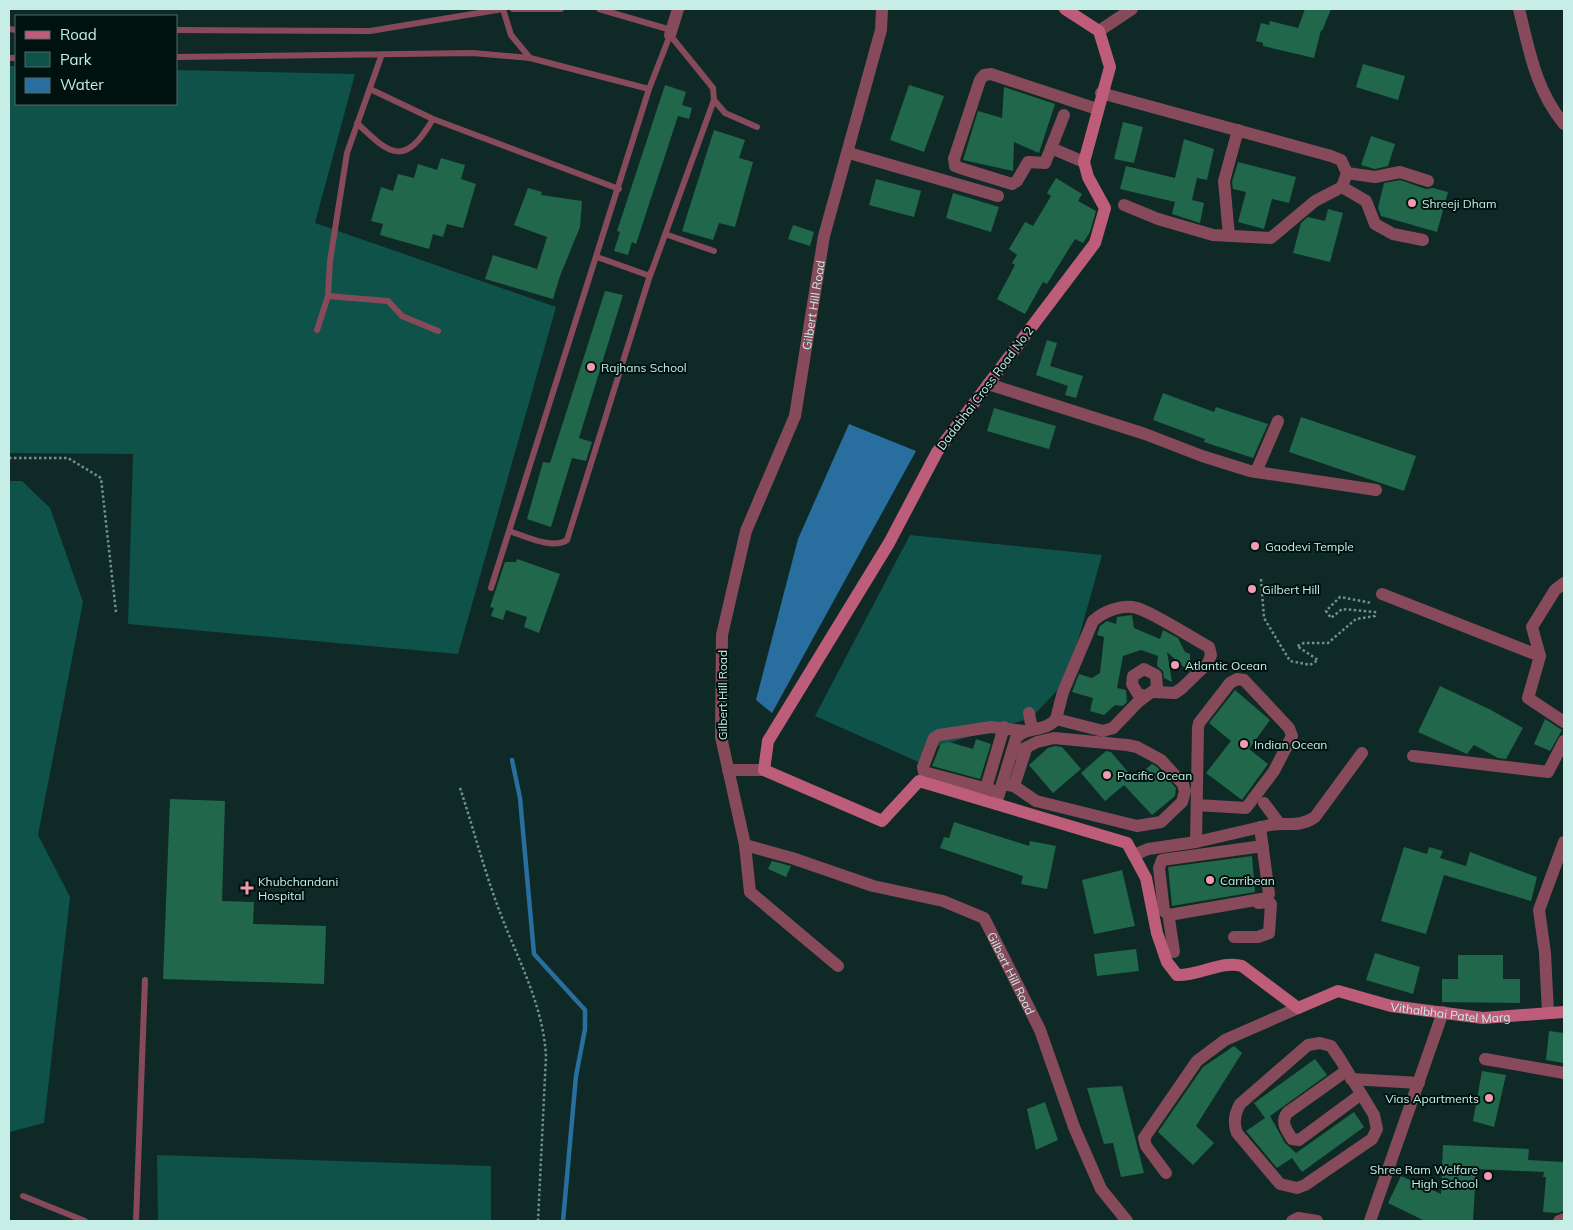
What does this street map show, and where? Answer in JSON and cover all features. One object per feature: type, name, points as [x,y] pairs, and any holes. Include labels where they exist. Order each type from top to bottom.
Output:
[{"type":"street","name":"Gilbert Hill Road","points":[[882,9],[881,30],[849,153],[824,236],[795,416],[746,532],[722,635],[720,737],[745,845],[792,858],[873,886],[943,901],[984,918],[1040,1030],[1074,1127],[1101,1189],[1127,1221]]},
{"type":"street","points":[[1065,9],[1098,31],[1110,67],[1101,93],[1085,158]]},
{"type":"street","points":[[1098,31],[1132,9]]},
{"type":"street","points":[[1519,9],[1536,78],[1553,111],[1564,124]]},
{"type":"street","points":[[670,33],[679,10]]},
{"type":"street","points":[[1064,115],[1045,163],[1038,165],[1028,162],[1017,181],[1012,184],[955,166],[954,159],[980,80],[984,75],[991,74],[1097,109]]},
{"type":"street","points":[[1101,93],[1331,156],[1341,160],[1347,173],[1342,187],[1315,201],[1271,238],[1213,235],[1158,219],[1124,205]]},
{"type":"street","points":[[1229,236],[1224,181],[1238,130]]},
{"type":"street","points":[[1064,146],[1085,158]]},
{"type":"street","points":[[1051,148],[1085,158]]},
{"type":"street","points":[[849,153],[998,196]]},
{"type":"street","name":"Dadabhai Cross Road No 2","points":[[764,770],[768,741],[889,543],[937,452],[1095,243],[1105,208],[1088,177],[1085,158]]},
{"type":"street","points":[[1347,173],[1375,177],[1400,172],[1428,181]]},
{"type":"street","points":[[1342,187],[1366,201],[1375,224],[1394,234],[1423,240]]},
{"type":"street","points":[[988,384],[1145,434],[1202,456],[1256,472],[1376,490]]},
{"type":"street","points":[[1256,472],[1278,421]]},
{"type":"street","points":[[1564,583],[1556,590],[1532,627],[1540,656],[1528,698],[1564,722]]},
{"type":"street","points":[[1379,599],[1540,656]]},
{"type":"street","points":[[1056,719],[1103,731],[1113,728],[1150,694],[1175,693],[1182,688],[1208,663],[1211,655],[1209,647],[1137,608],[1119,607],[1100,615],[1093,621],[1063,692],[1056,719],[1052,725],[1028,730],[991,726],[939,735],[934,738],[923,767],[924,772],[986,788],[1003,788],[1127,843],[1146,878],[1155,921],[1167,962],[1178,975],[1192,976],[1233,964],[1242,966],[1298,1008],[1224,1040],[1192,1065],[1144,1138],[1146,1146],[1166,1173]]},
{"type":"street","points":[[1196,842],[1199,723],[1230,683],[1237,679],[1244,680],[1289,728],[1292,736],[1268,781],[1246,808],[1197,805]]},
{"type":"street","points":[[1003,788],[1016,738],[1028,730],[1030,713]]},
{"type":"street","points":[[986,788],[1004,727]]},
{"type":"street","points":[[728,770],[764,770],[882,821],[919,781],[1003,788],[1036,801],[1137,826],[1161,822],[1171,814],[1184,797],[1183,784],[1161,760],[1136,747],[1054,738],[1011,755]]},
{"type":"street","points":[[1413,756],[1548,772],[1564,742]]},
{"type":"street","points":[[1003,788],[1026,748]]},
{"type":"street","points":[[1134,855],[1148,849],[1196,842],[1279,823],[1298,825],[1315,817],[1362,753]]},
{"type":"street","points":[[992,769],[1003,788]]},
{"type":"street","points":[[1264,802],[1279,823]]},
{"type":"street","points":[[1260,827],[1263,846],[1268,898],[1169,915],[1164,911],[1159,868],[1162,860],[1263,846]]},
{"type":"street","points":[[1548,1013],[1545,953],[1539,910],[1564,842]]},
{"type":"street","points":[[745,845],[750,892],[838,966]]},
{"type":"street","points":[[1155,921],[1271,903],[1269,933],[1258,937],[1234,937]]},
{"type":"street","points":[[1169,919],[1174,952]]},
{"type":"street","name":"Vithalbhai Patel Marg","points":[[1298,1008],[1338,991],[1392,1006],[1483,1018],[1564,1012]]},
{"type":"street","points":[[1370,1221],[1443,1012]]},
{"type":"street","points":[[1320,1043],[1331,1046],[1349,1075],[1374,1115],[1377,1130],[1372,1139],[1305,1185],[1297,1188],[1280,1184],[1237,1133],[1235,1118],[1240,1104],[1308,1045],[1320,1043]]},
{"type":"street","points":[[1486,1059],[1564,1074]]},
{"type":"street","points":[[1360,1095],[1299,1140],[1292,1139],[1284,1125],[1283,1120],[1288,1113],[1349,1075],[1419,1083]]},
{"type":"street","points":[[1377,1130],[1396,1145]]},
{"type":"street","points":[[1292,1221],[1303,1218],[1317,1221]]},
{"type":"street","points":[[1559,1221],[1564,1219]]},
{"type":"lane","points":[[178,30],[370,31],[503,9],[511,35],[530,58]]},
{"type":"lane","points":[[513,9],[561,9]]},
{"type":"lane","points":[[509,531],[552,544],[562,543],[567,540],[651,272],[714,100],[713,88],[670,33],[599,9]]},
{"type":"lane","points":[[491,588],[619,189],[649,89],[670,33]]},
{"type":"lane","points":[[178,56],[473,53],[530,58],[649,89]]},
{"type":"lane","points":[[317,330],[328,296],[330,261],[347,152],[382,54]]},
{"type":"lane","points":[[370,89],[433,119],[619,189]]},
{"type":"lane","points":[[714,100],[725,114],[757,127]]},
{"type":"lane","points":[[356,123],[380,146],[392,152],[412,148],[420,141],[433,119]]},
{"type":"lane","points":[[665,234],[714,251]]},
{"type":"lane","points":[[597,257],[650,276],[651,272]]},
{"type":"lane","points":[[328,296],[388,301],[402,316],[438,330]]},
{"type":"lane","points":[[136,1221],[146,980]]},
{"type":"lane","points":[[23,1196],[85,1221]]},
{"type":"path","points":[[9,458],[68,458],[101,478],[116,612]]},
{"type":"path","points":[[1261,579],[1264,618],[1290,661],[1310,665],[1318,660],[1297,646],[1304,643],[1328,643],[1356,619],[1375,616],[1375,612],[1342,609],[1331,618],[1326,611],[1340,597],[1379,599]]},
{"type":"path","points":[[460,788],[500,914],[538,1004],[545,1032],[546,1056],[538,1221]]},
{"type":"green space","points":[[9,66],[15,66],[15,105],[178,105],[178,70],[355,74],[315,223],[556,307],[458,654],[128,624],[133,454],[9,453]]},
{"type":"green space","points":[[9,481],[22,481],[50,508],[83,602],[38,835],[70,897],[44,1123],[9,1132]]},
{"type":"green space","points":[[910,535],[1102,555],[1067,680],[1031,718],[928,749],[921,763],[815,716]]},
{"type":"green space","points":[[157,1155],[491,1166],[491,1221],[158,1221]]},
{"type":"water","points":[[849,424],[916,451],[772,713],[756,700],[798,539]]},
{"type":"building","points":[[1305,9],[1331,9],[1321,30],[1314,58],[1263,46],[1263,43],[1256,41],[1261,23],[1269,25],[1270,21],[1298,28]]},
{"type":"building","points":[[1363,64],[1405,76],[1398,100],[1356,87]]},
{"type":"building","points":[[665,85],[686,92],[682,105],[692,108],[689,119],[678,116],[636,244],[632,242],[628,255],[614,251],[620,232],[617,231]]},
{"type":"building","points":[[909,85],[944,96],[924,152],[890,140]]},
{"type":"building","points":[[1004,87],[1055,104],[1039,153],[1014,142],[1013,171],[963,160],[978,111],[1002,118]]},
{"type":"building","points":[[1123,122],[1143,127],[1134,163],[1114,159]]},
{"type":"building","points":[[714,130],[745,140],[739,158],[753,162],[735,227],[719,223],[713,240],[682,231]]},
{"type":"building","points":[[1371,136],[1395,144],[1388,166],[1375,169],[1361,165]]},
{"type":"building","points":[[1184,139],[1214,149],[1207,180],[1197,178],[1192,200],[1204,203],[1200,223],[1172,214],[1175,202],[1120,189],[1126,166],[1175,178]]},
{"type":"building","points":[[441,158],[465,165],[461,179],[476,184],[463,228],[447,224],[443,237],[433,234],[429,249],[380,235],[383,224],[371,221],[381,187],[393,191],[398,174],[414,178],[418,164],[437,170]]},
{"type":"building","points":[[1238,162],[1296,177],[1289,203],[1272,199],[1264,229],[1238,222],[1246,192],[1233,189],[1232,182]]},
{"type":"building","points":[[1056,178],[1082,194],[1078,201],[1096,211],[1090,232],[1083,243],[1075,239],[1047,284],[1043,282],[1025,314],[997,299],[1015,265],[1012,263],[1017,255],[1009,249],[1025,222],[1033,226],[1051,196],[1047,193]]},
{"type":"building","points":[[876,179],[921,191],[914,217],[869,205]]},
{"type":"building","name":"Shreeji Dham","points":[[1400,180],[1426,189],[1433,188],[1448,192],[1437,232],[1381,216],[1378,208],[1384,183]]},
{"type":"building","points":[[528,188],[542,192],[541,195],[582,201],[580,227],[560,276],[553,299],[485,279],[493,255],[537,269],[547,237],[514,225]]},
{"type":"building","points":[[953,193],[999,207],[991,232],[946,218]]},
{"type":"building","points":[[1328,209],[1343,213],[1330,262],[1293,253],[1301,223],[1308,217],[1325,221]]},
{"type":"building","points":[[793,225],[814,232],[810,246],[788,239]]},
{"type":"building","name":"Rajhans School","points":[[605,291],[623,295],[579,438],[592,442],[586,461],[572,458],[551,527],[527,519],[543,462],[550,463]]},
{"type":"building","points":[[1047,340],[1057,343],[1050,366],[1083,376],[1076,398],[1065,395],[1068,386],[1036,375]]},
{"type":"building","points":[[1163,393],[1214,412],[1216,407],[1268,424],[1253,458],[1204,442],[1205,439],[1153,420]]},
{"type":"building","points":[[994,408],[1056,426],[1049,449],[987,431]]},
{"type":"building","points":[[1301,417],[1416,456],[1404,491],[1289,452]]},
{"type":"building","points":[[517,559],[560,574],[539,633],[524,627],[527,617],[506,610],[503,620],[491,616],[494,608],[490,607],[505,562],[516,562]]},
{"type":"building","name":"Atlantic Ocean","points":[[1132,615],[1134,628],[1160,639],[1163,630],[1178,638],[1185,652],[1190,654],[1190,669],[1188,671],[1167,652],[1172,682],[1164,678],[1163,671],[1157,666],[1158,656],[1141,650],[1123,656],[1117,688],[1126,690],[1127,702],[1123,706],[1115,705],[1104,715],[1090,711],[1093,698],[1072,692],[1079,674],[1092,678],[1100,673],[1104,637],[1097,635],[1100,626],[1107,621],[1116,624],[1117,617]]},
{"type":"building","points":[[1440,686],[1491,710],[1523,728],[1506,759],[1498,758],[1474,745],[1467,754],[1418,732]]},
{"type":"building","name":"Indian Ocean","points":[[1235,690],[1270,720],[1249,749],[1268,764],[1242,800],[1206,773],[1231,741],[1209,723]]},
{"type":"building","points":[[1545,719],[1562,730],[1550,751],[1534,744]]},
{"type":"building","points":[[976,739],[991,744],[980,779],[932,766],[941,744],[949,742],[973,749]]},
{"type":"building","points":[[1062,747],[1081,769],[1053,793],[1029,765],[1048,748]]},
{"type":"building","points":[[1106,751],[1111,752],[1134,779],[1152,764],[1156,766],[1176,788],[1175,796],[1152,815],[1124,785],[1105,801],[1081,773]]},
{"type":"building","points":[[170,799],[225,801],[222,901],[254,902],[253,924],[326,926],[324,984],[163,979]]},
{"type":"building","points":[[954,822],[1029,846],[1030,841],[1056,846],[1047,889],[1021,884],[1023,876],[940,848],[944,837],[949,838]]},
{"type":"building","points":[[1404,847],[1427,854],[1429,847],[1443,851],[1440,858],[1466,866],[1470,852],[1537,877],[1531,901],[1444,875],[1426,934],[1381,921]]},
{"type":"building","name":"Carribean","points":[[1252,856],[1255,892],[1172,906],[1168,867]]},
{"type":"building","points":[[772,861],[791,866],[786,877],[768,869]]},
{"type":"building","points":[[1122,870],[1135,926],[1094,934],[1082,880]]},
{"type":"building","points":[[1136,949],[1139,971],[1097,976],[1094,954]]},
{"type":"building","points":[[1375,953],[1420,967],[1413,994],[1366,980]]},
{"type":"building","points":[[1458,955],[1503,955],[1503,979],[1520,979],[1520,1003],[1442,1002],[1442,979],[1458,979]]},
{"type":"building","points":[[1549,1031],[1564,1033],[1564,1063],[1546,1060]]},
{"type":"building","points":[[1234,1046],[1242,1053],[1196,1126],[1214,1143],[1193,1165],[1158,1132],[1203,1067]]},
{"type":"building","points":[[1315,1059],[1327,1075],[1270,1116],[1285,1143],[1296,1153],[1354,1112],[1364,1127],[1302,1172],[1292,1158],[1277,1168],[1246,1131],[1265,1118],[1254,1103]]},
{"type":"building","name":"Vias Apartments","points":[[1482,1071],[1506,1075],[1494,1127],[1473,1121]]},
{"type":"building","points":[[1122,1086],[1144,1173],[1121,1177],[1113,1143],[1104,1144],[1087,1088]]},
{"type":"building","points":[[1045,1102],[1058,1140],[1036,1150],[1027,1109]]},
{"type":"building","points":[[1443,1145],[1529,1149],[1528,1160],[1564,1162],[1564,1211],[1557,1213],[1543,1212],[1546,1177],[1543,1177],[1544,1172],[1476,1169],[1473,1221],[1425,1221],[1388,1203],[1401,1176],[1441,1194]]},
{"type":"waterway","points":[[512,760],[520,798],[534,954],[585,1010],[585,1029],[576,1076],[563,1221]]},
{"type":"place","name":"Shreeji Dham","points":[[1412,203]]},
{"type":"place","name":"Rajhans School","points":[[591,367]]},
{"type":"place","name":"Gaodevi Temple","points":[[1255,546]]},
{"type":"place","name":"Gilbert Hill","points":[[1252,589]]},
{"type":"place","name":"Atlantic Ocean","points":[[1175,665]]},
{"type":"place","name":"Indian Ocean","points":[[1244,744]]},
{"type":"place","name":"Pacific Ocean","points":[[1107,775]]},
{"type":"place","name":"Carribean","points":[[1210,880]]},
{"type":"place","name":"Khubchandani Hospital","points":[[247,888]]},
{"type":"place","name":"Vias Apartments","points":[[1489,1098]]},
{"type":"place","name":"Shree Ram Welfare High School","points":[[1488,1176]]}]
